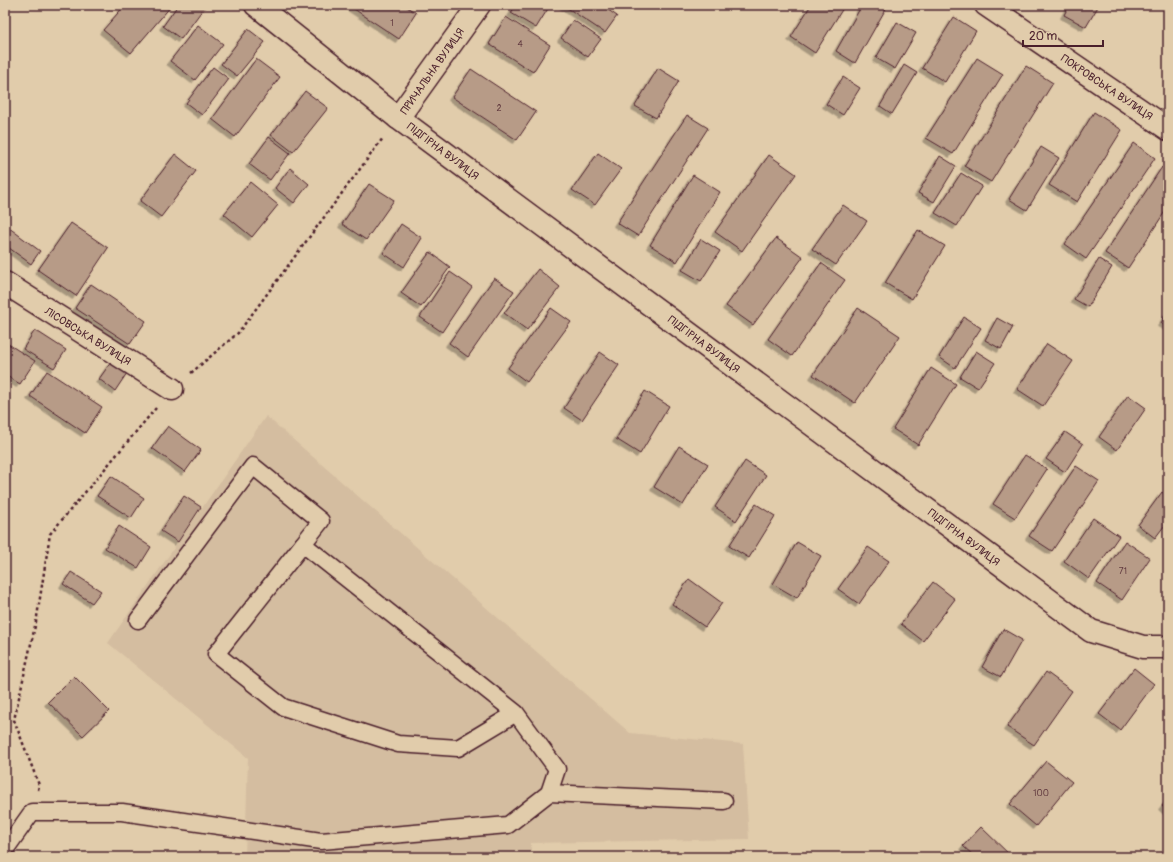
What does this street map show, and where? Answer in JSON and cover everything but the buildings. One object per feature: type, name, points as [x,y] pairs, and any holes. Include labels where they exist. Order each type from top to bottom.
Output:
[{"type":"street","name":"ПІДГІРНА ВУЛИЦЯ","points":[[256,5],[398,118],[1091,631],[1143,647],[1168,647]]},
{"type":"street","name":"ПРИЧАЛЬНА ВУЛИЦЯ","points":[[398,118],[479,5]]},
{"type":"street","name":"ПОКРОВСЬКА ВУЛИЦЯ","points":[[986,5],[1168,129]]},
{"type":"street","name":"ЛІСОВСЬКА ВУЛИЦЯ","points":[[5,284],[172,389]]},
{"type":"lane","points":[[138,620],[253,466],[321,521],[216,654],[283,707],[398,744],[458,748],[516,713]]},
{"type":"lane","points":[[5,850],[32,812],[122,812],[321,841],[508,825],[549,793],[557,769],[516,713],[304,544]]},
{"type":"lane","points":[[549,793],[724,801]]},
{"type":"path","points":[[32,812],[39,785],[14,720],[37,617],[50,534],[172,389],[238,333],[398,118]]},
{"type":"shaded area","points":[[266,416],[630,733],[743,744],[749,839],[531,843],[531,857],[245,857],[248,758],[108,643]]}]
